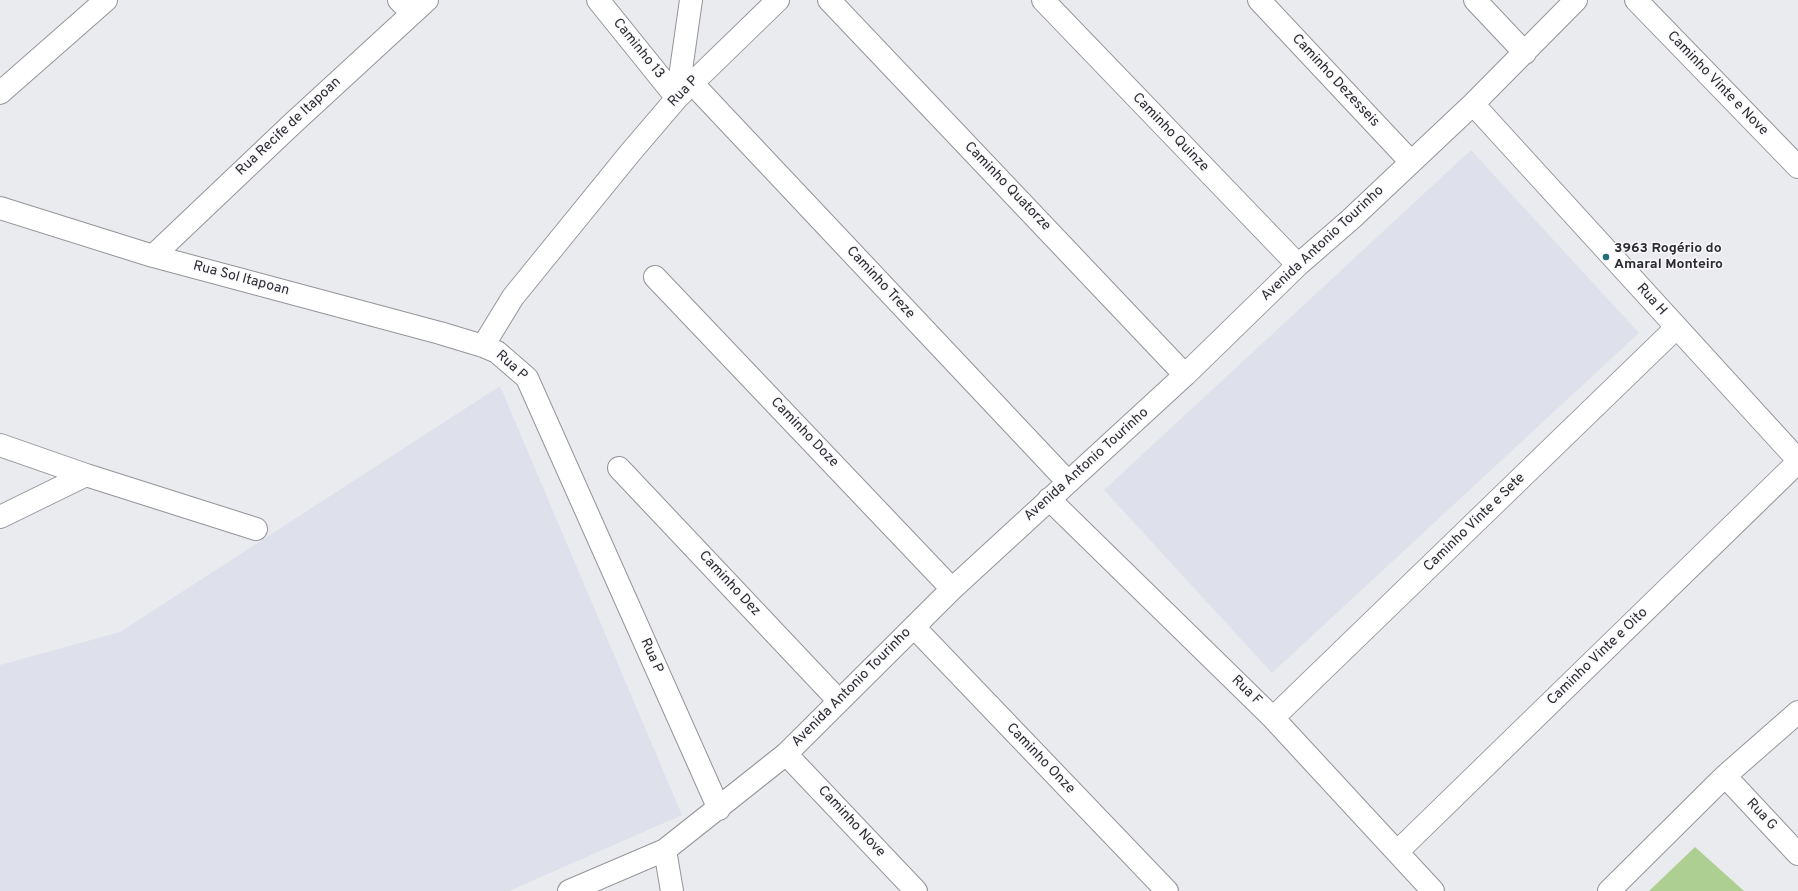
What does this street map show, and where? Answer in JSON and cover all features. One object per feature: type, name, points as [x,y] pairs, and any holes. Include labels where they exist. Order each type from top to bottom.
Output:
[{"type":"street","points":[[0,93],[106,0]]},
{"type":"street","name":"Caminho 13","points":[[598,0],[685,90]]},
{"type":"street","points":[[685,90],[691,0]]},
{"type":"street","name":"Rua P","points":[[719,808],[527,378],[497,352],[483,346],[513,297],[630,153],[685,90],[778,0]]},
{"type":"street","name":"Caminho Quatorze","points":[[829,0],[1185,375]]},
{"type":"street","name":"Caminho Quinze","points":[[1043,0],[1298,265]]},
{"type":"street","name":"Caminho Dezesseis","points":[[1259,0],[1411,162]]},
{"type":"street","points":[[1475,0],[1525,53]]},
{"type":"street","name":"Avenida Antonio Tourinho","points":[[569,891],[665,850],[786,754],[952,589],[1185,375],[1298,265],[1351,219],[1473,104],[1576,0]]},
{"type":"street","name":"Caminho Vinte e Nove","points":[[1636,0],[1798,168]]},
{"type":"street","name":"Rua Recife de Itapoan","points":[[153,256],[413,4]]},
{"type":"street","name":"Caminho Treze","points":[[685,90],[1068,482]]},
{"type":"street","name":"Rua H","points":[[1473,104],[1798,461]]},
{"type":"street","name":"Rua Sol Itapoan","points":[[0,208],[153,256],[483,346]]},
{"type":"street","name":"Caminho Doze","points":[[655,277],[952,589]]},
{"type":"street","name":"Caminho Vinte e Sete","points":[[1273,718],[1676,328]]},
{"type":"street","points":[[0,445],[86,475],[256,529]]},
{"type":"street","name":"Caminho Vinte e Oito","points":[[1397,852],[1798,461]]},
{"type":"street","name":"Caminho Dez","points":[[619,468],[840,701]]},
{"type":"street","points":[[0,517],[86,475]]},
{"type":"street","name":"Rua F","points":[[1049,499],[1273,718],[1433,891]]},
{"type":"street","name":"Caminho Onze","points":[[914,627],[1167,891]]},
{"type":"street","points":[[1609,891],[1725,776],[1798,712]]},
{"type":"street","name":"Caminho Nove","points":[[786,754],[916,891]]},
{"type":"street","name":"Rua G","points":[[1725,776],[1798,854]]},
{"type":"street","points":[[665,850],[672,891]]},
{"type":"shaded area","points":[[1471,150],[1639,333],[1272,673],[1104,490]]},
{"type":"shaded area","points":[[500,386],[682,815],[509,891],[0,891],[0,665],[120,632]]},
{"type":"green space","points":[[1695,847],[1744,891],[1649,891]]},
{"type":"place","name":"3963 Rogério do Amaral Monteiro","points":[[1606,257]]}]
